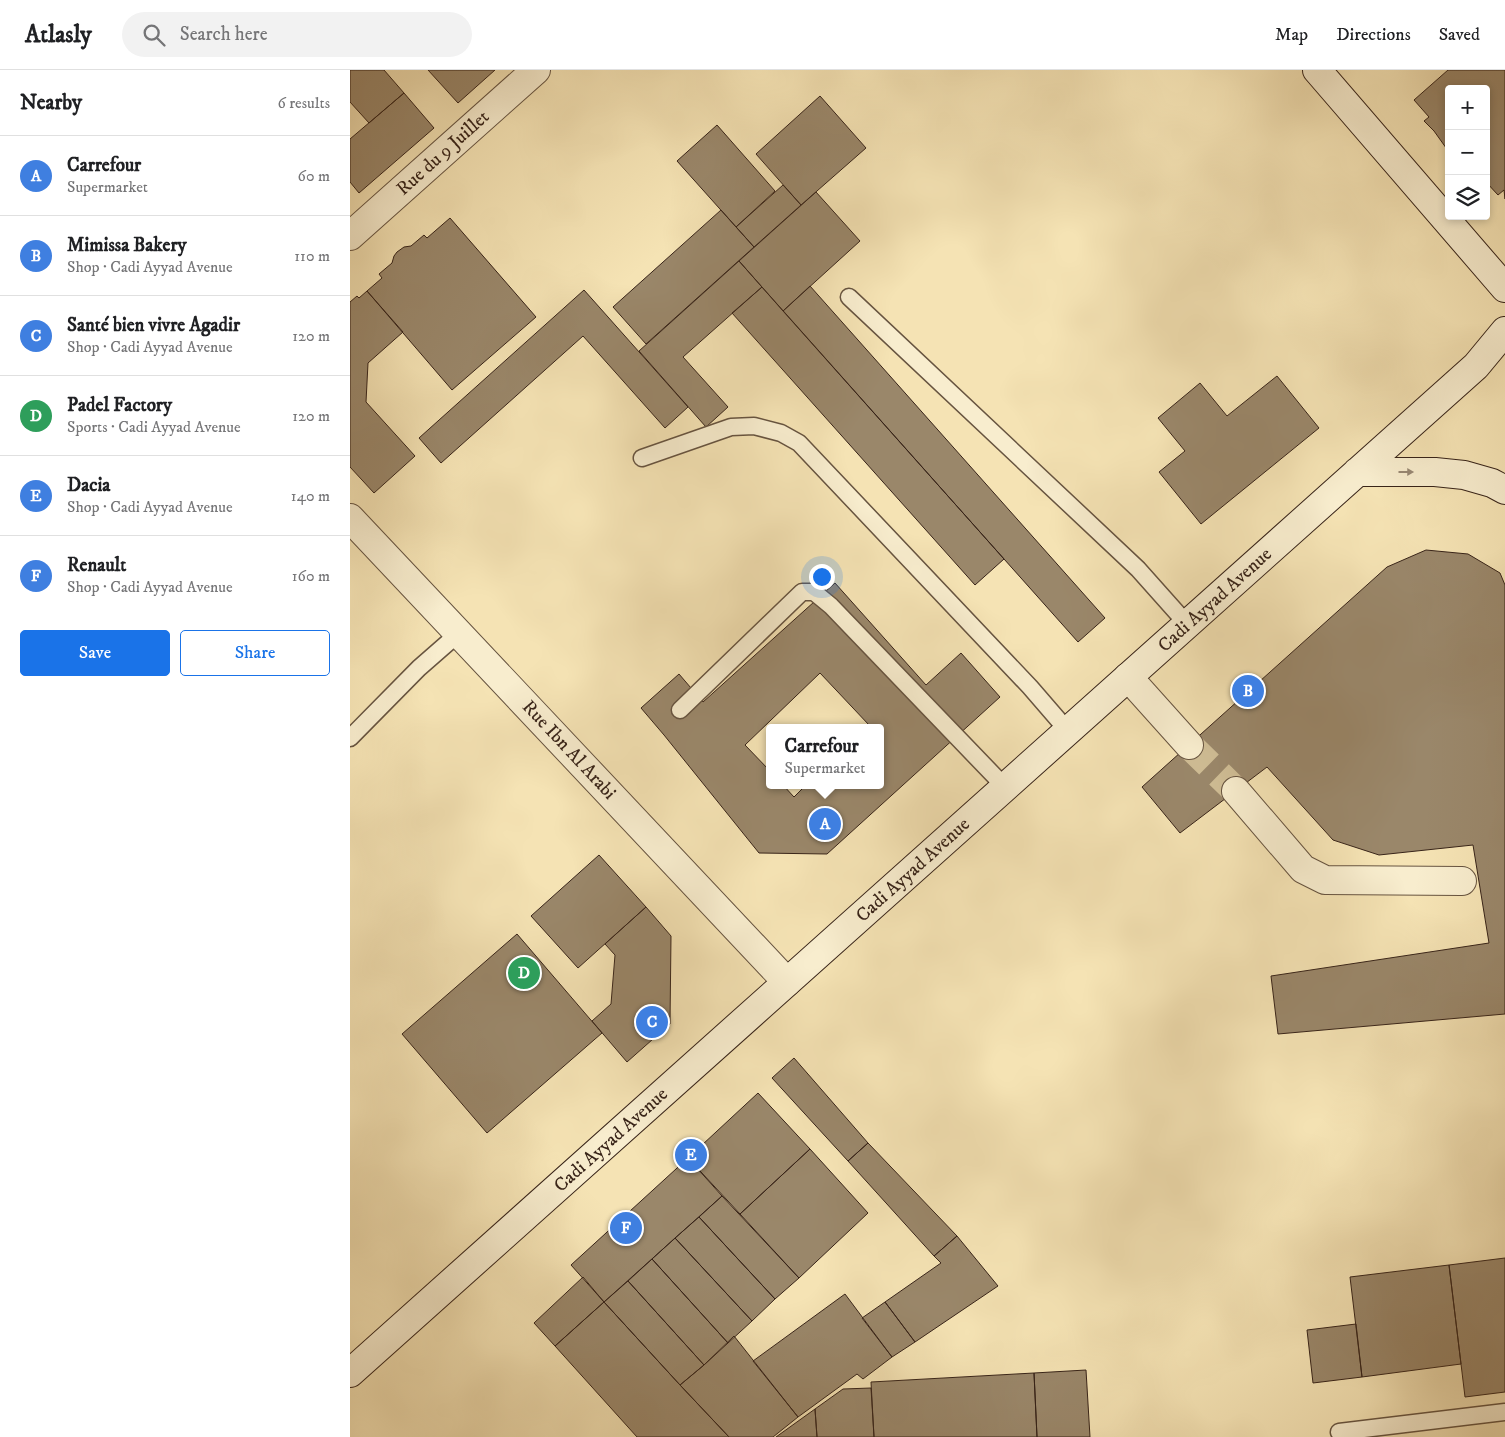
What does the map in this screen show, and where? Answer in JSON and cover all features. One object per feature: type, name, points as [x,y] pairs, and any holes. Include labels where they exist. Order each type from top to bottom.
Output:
[{"type":"main road","name":"Rue du 9 Juillet","points":[[350,236],[536,70]]},
{"type":"main road","points":[[1317,70],[1505,288]]},
{"type":"main road","points":[[1476,366],[1505,331]]},
{"type":"main road","points":[[1476,366],[1505,350]]},
{"type":"main road","name":"Cadi Ayyad Avenue","points":[[350,1373],[1476,366]]},
{"type":"main road","points":[[1357,472],[1435,472],[1464,475],[1492,483],[1505,490]]},
{"type":"main road","name":"Rue Ibn Al Arabi","points":[[350,518],[787,982]]},
{"type":"main road","points":[[1128,677],[1189,744]]},
{"type":"main road","points":[[1236,791],[1303,869],[1325,880],[1462,881]]},
{"type":"lane","points":[[849,297],[1138,569],[1187,624]]},
{"type":"lane","points":[[642,458],[731,427],[754,426],[781,433],[799,443],[1030,687],[1068,731]]},
{"type":"lane","points":[[680,710],[802,592],[814,592],[831,606],[1005,787]]},
{"type":"lane","points":[[350,738],[419,668],[458,633]]},
{"type":"lane","points":[[1338,1432],[1505,1412]]},
{"type":"building","points":[[350,70],[384,70],[404,93],[369,123],[350,102]]},
{"type":"building","points":[[428,70],[495,70],[458,103]]},
{"type":"building","points":[[1448,70],[1505,70],[1505,199],[1504,190],[1498,195],[1490,186],[1490,85],[1445,85],[1445,146],[1424,121],[1429,117],[1414,100]]},
{"type":"building","points":[[404,93],[434,128],[359,193],[350,182],[350,139]]},
{"type":"building","points":[[820,96],[866,148],[801,205],[756,154]]},
{"type":"building","points":[[717,125],[775,191],[736,227],[677,161]]},
{"type":"building","points":[[783,185],[801,205],[754,247],[736,227]]},
{"type":"building","points":[[816,192],[860,241],[783,311],[739,261]]},
{"type":"building","points":[[721,210],[754,247],[646,344],[613,307]]},
{"type":"building","points":[[450,218],[536,317],[452,390],[367,291],[382,278],[379,274],[392,263],[397,252],[404,247],[411,246],[424,235],[427,238]]},
{"type":"building","points":[[739,261],[762,287],[683,357],[728,407],[706,427],[639,351]]},
{"type":"building","points":[[810,286],[1105,618],[1078,642],[783,311]]},
{"type":"building","points":[[762,287],[1004,559],[975,585],[732,313]]},
{"type":"building","points":[[584,290],[688,407],[665,428],[583,336],[441,463],[419,438]]},
{"type":"building","points":[[367,291],[403,332],[368,363],[366,402],[415,456],[374,493],[350,467],[350,302],[357,296],[359,298]]},
{"type":"building","points":[[1277,376],[1319,428],[1201,524],[1159,472],[1185,451],[1158,418],[1200,383],[1227,416]]},
{"type":"building","points":[[1426,550],[1468,554],[1500,573],[1505,585],[1505,1014],[1278,1034],[1271,976],[1489,943],[1473,845],[1379,855],[1333,840],[1267,767],[1180,833],[1142,787],[1387,567]]},
{"type":"building","points":[[835,583],[926,685],[961,653],[1000,697],[827,854],[759,853],[641,708],[679,674],[703,702]]},
{"type":"building","points":[[599,855],[646,907],[578,968],[531,916]]},
{"type":"building","points":[[646,907],[671,936],[670,1024],[627,1062],[592,1021],[611,1004],[615,955],[605,944]]},
{"type":"building","points":[[517,934],[602,1033],[487,1133],[402,1034]]},
{"type":"building","points":[[794,1058],[868,1143],[848,1161],[772,1078]]},
{"type":"building","points":[[758,1093],[810,1149],[740,1214],[688,1158]]},
{"type":"building","points":[[868,1143],[957,1236],[934,1256],[848,1161]]},
{"type":"building","points":[[810,1149],[868,1213],[799,1278],[740,1214]]},
{"type":"building","points":[[688,1158],[722,1196],[604,1302],[571,1265]]},
{"type":"building","points":[[722,1196],[799,1278],[775,1299],[699,1217]]},
{"type":"building","points":[[699,1217],[775,1299],[752,1321],[675,1238]]},
{"type":"building","points":[[957,1236],[998,1286],[915,1342],[885,1302],[941,1263],[934,1256]]},
{"type":"building","points":[[675,1238],[752,1321],[728,1343],[652,1259]]},
{"type":"building","points":[[1505,1258],[1505,1392],[1465,1397],[1449,1265]]},
{"type":"building","points":[[652,1259],[728,1343],[704,1365],[628,1281]]},
{"type":"building","points":[[1449,1265],[1461,1364],[1362,1377],[1350,1277]]},
{"type":"building","points":[[583,1277],[604,1302],[555,1346],[534,1323]]},
{"type":"building","points":[[628,1281],[704,1365],[680,1385],[604,1302]]},
{"type":"building","points":[[845,1294],[892,1357],[863,1379],[857,1374],[798,1417],[753,1361]]},
{"type":"building","points":[[604,1302],[729,1437],[637,1437],[555,1346]]},
{"type":"building","points":[[885,1302],[915,1342],[892,1357],[862,1318]]},
{"type":"building","points":[[1356,1324],[1362,1377],[1313,1383],[1307,1330]]},
{"type":"building","points":[[734,1336],[798,1417],[773,1437],[729,1437],[680,1385]]},
{"type":"building","points":[[1086,1370],[1090,1437],[1037,1437],[1034,1373]]},
{"type":"building","points":[[1034,1373],[1037,1437],[874,1437],[871,1382]]},
{"type":"building","points":[[871,1388],[874,1437],[817,1437],[815,1409],[843,1389]]},
{"type":"building","points":[[815,1409],[817,1437],[776,1437]]},
{"type":"tunnel","points":[[1189,745],[1236,791]]},
{"type":"place","name":"Mimissa Bakery","points":[[1248,691]]},
{"type":"place","name":"Carrefour","points":[[825,824]]},
{"type":"place","name":"Padel Factory","points":[[524,973]]},
{"type":"place","name":"Santé bien vivre Agadir","points":[[652,1022]]},
{"type":"place","name":"Dacia","points":[[691,1155]]},
{"type":"place","name":"Renault","points":[[626,1228]]}]
